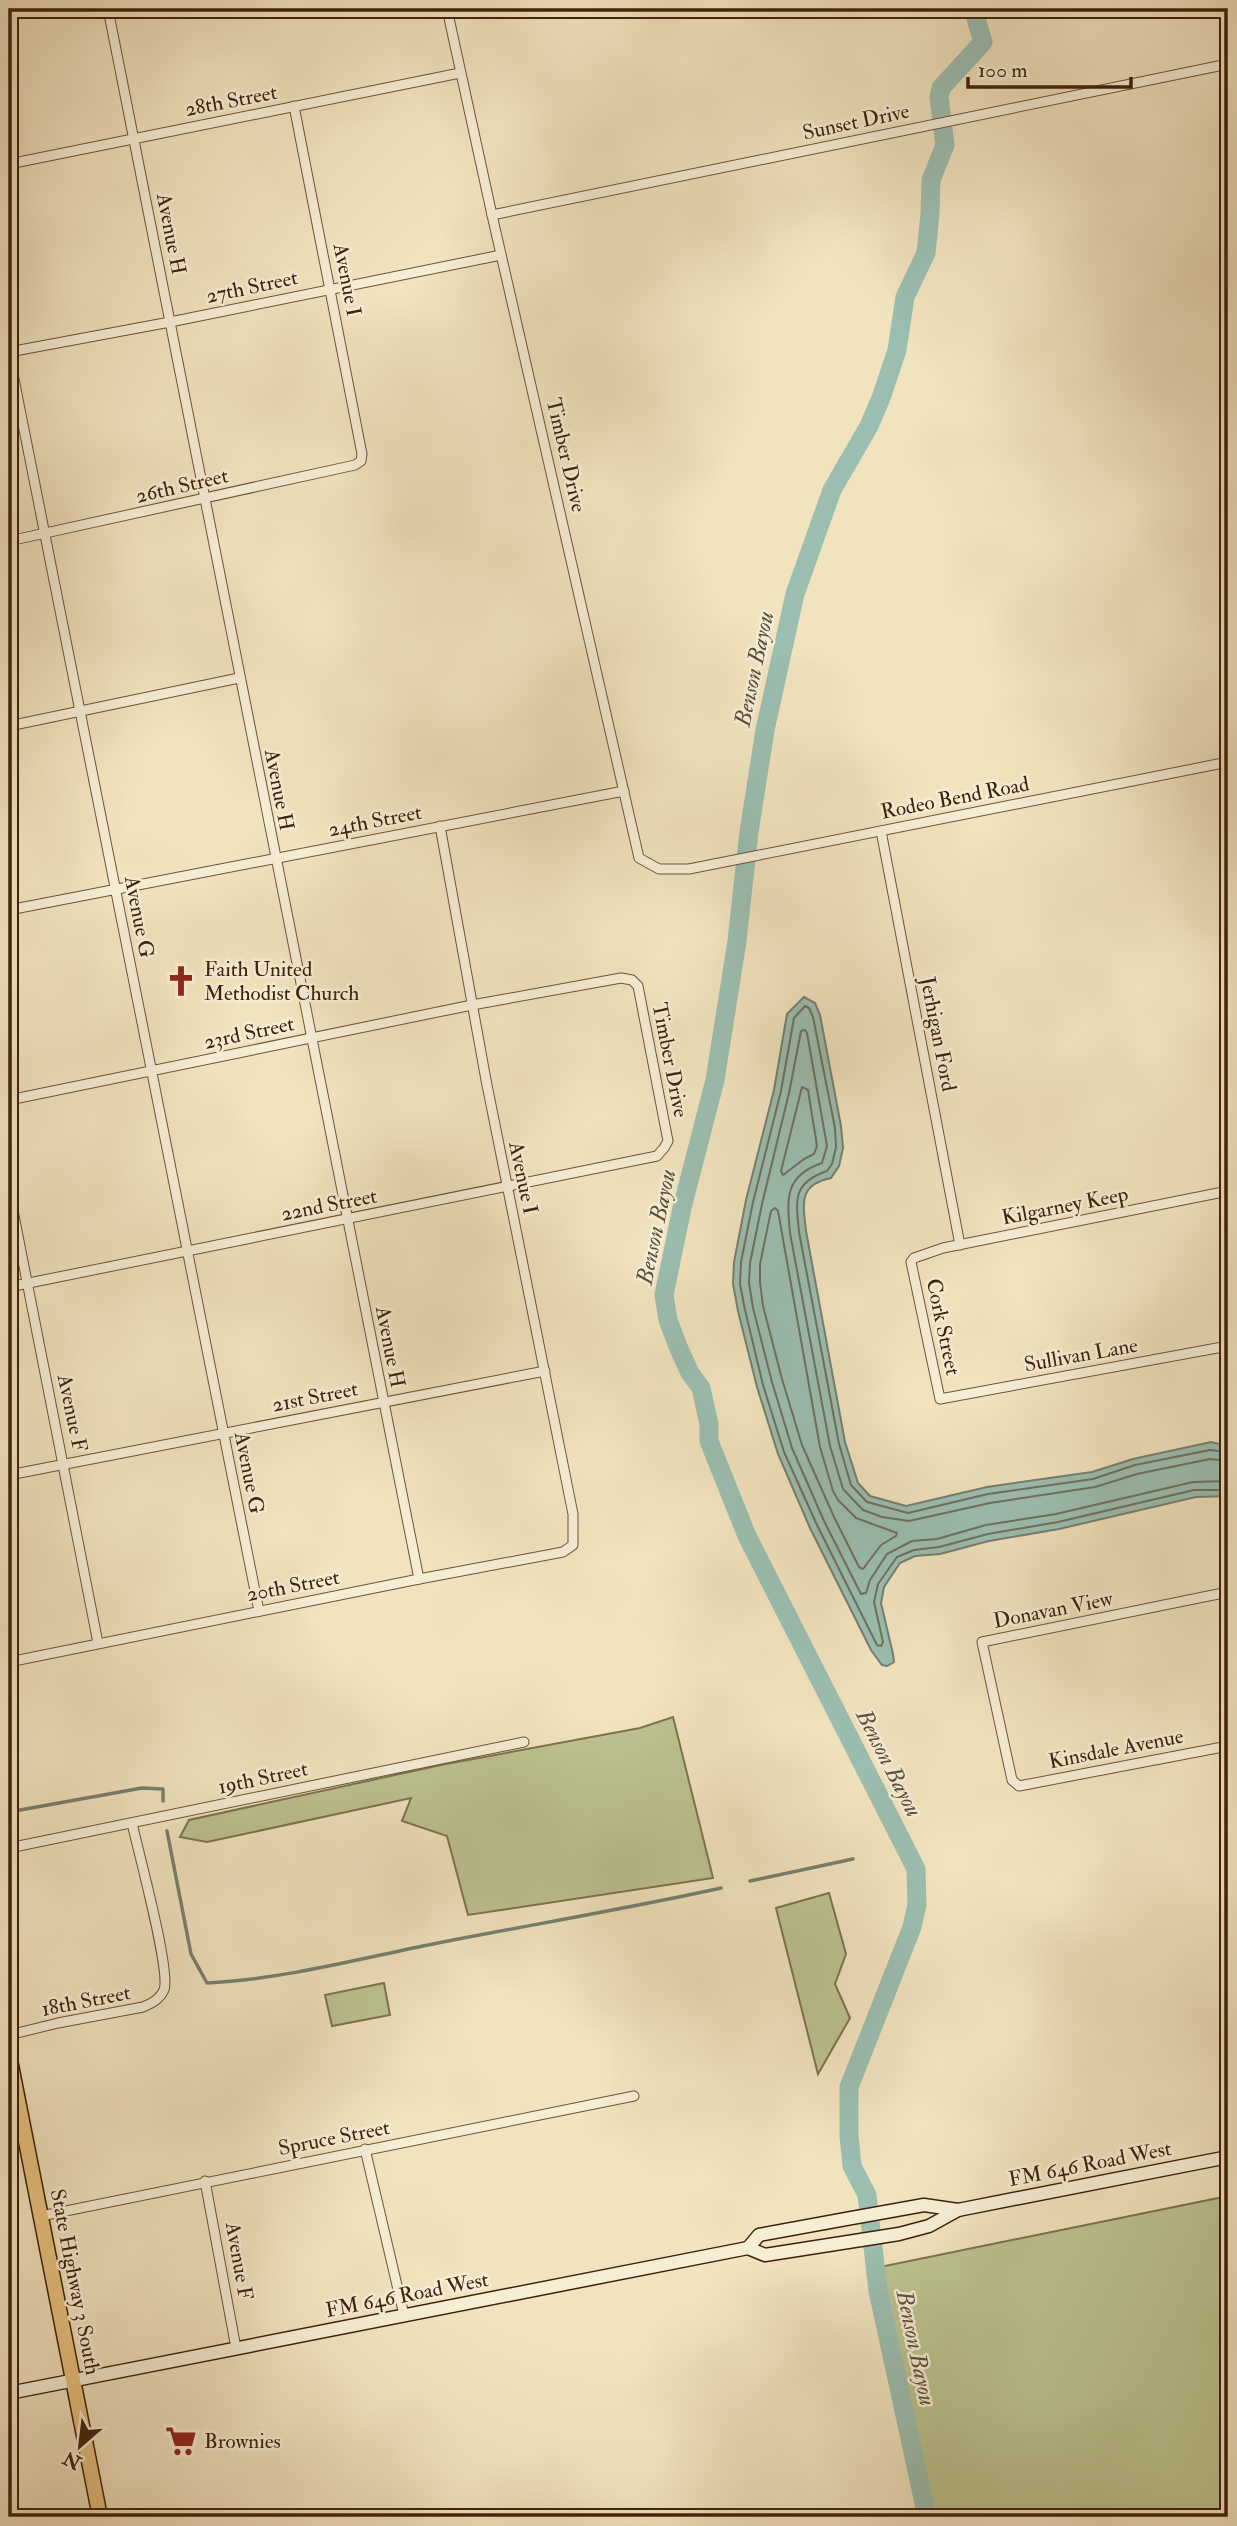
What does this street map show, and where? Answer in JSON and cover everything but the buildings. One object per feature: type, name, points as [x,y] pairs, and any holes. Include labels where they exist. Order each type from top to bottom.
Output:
[{"type":"main road","name":"State Highway 3 South","points":[[9,2055],[100,2517]]},
{"type":"main road","name":"FM 646 Road West","points":[[9,2393],[748,2248],[765,2255],[899,2234],[929,2226],[958,2210],[1228,2157]]},
{"type":"main road","name":"FM 646 Road West","points":[[748,2248],[759,2235],[846,2218],[924,2205],[958,2210]]},
{"type":"street","name":"Avenue H","points":[[108,9],[419,1578]]},
{"type":"street","name":"Timber Drive","points":[[447,9],[639,859],[659,869],[689,869]]},
{"type":"street","name":"Sunset Drive","points":[[492,215],[1228,64]]},
{"type":"street","name":"28th Street","points":[[9,164],[460,72]]},
{"type":"street","name":"Avenue I","points":[[294,106],[331,289],[362,454],[361,461]]},
{"type":"street","name":"27th Street","points":[[9,353],[501,255]]},
{"type":"street","name":"Avenue G","points":[[9,353],[259,1611]]},
{"type":"street","name":"26th Street","points":[[9,541],[355,465],[361,461]]},
{"type":"street","points":[[9,726],[239,678]]},
{"type":"street","name":"Rodeo Bend Road","points":[[689,869],[1228,762]]},
{"type":"street","name":"24th Street","points":[[9,910],[624,791]]},
{"type":"street","name":"Avenue I","points":[[440,826],[507,1187],[573,1514],[574,1535]]},
{"type":"street","name":"Jerhigan Ford","points":[[881,831],[960,1245]]},
{"type":"street","name":"Timber Drive","points":[[621,978],[632,980],[638,986],[668,1141],[657,1156]]},
{"type":"street","name":"23rd Street","points":[[9,1100],[472,1005],[621,978]]},
{"type":"street","name":"22nd Street","points":[[9,1287],[657,1156]]},
{"type":"street","name":"Avenue F","points":[[9,1191],[98,1643]]},
{"type":"street","name":"Kilgarney Keep","points":[[911,1262],[925,1253],[960,1245],[1228,1191]]},
{"type":"street","name":"Cork Street","points":[[911,1262],[940,1399]]},
{"type":"street","name":"Sullivan Lane","points":[[940,1399],[1228,1346]]},
{"type":"street","name":"21st Street","points":[[9,1475],[545,1371]]},
{"type":"street","name":"20th Street","points":[[9,1662],[419,1578],[564,1552],[573,1545],[574,1535]]},
{"type":"street","name":"Donavan View","points":[[1012,1780],[982,1642],[1228,1592]]},
{"type":"street","name":"19th Street","points":[[9,1848],[524,1742]]},
{"type":"street","name":"Kinsdale Avenue","points":[[1012,1780],[1019,1786],[1228,1746]]},
{"type":"street","name":"18th Street","points":[[9,2035],[58,2022],[143,2007],[154,2002],[164,1990],[163,1961],[132,1823]]},
{"type":"street","name":"Spruce Street","points":[[41,2216],[634,2096]]},
{"type":"street","points":[[365,2149],[404,2315]]},
{"type":"street","name":"Avenue F","points":[[205,2181],[236,2348]]},
{"type":"green space","points":[[673,1717],[713,1878],[468,1915],[447,1836],[402,1821],[411,1798],[207,1842],[180,1837],[189,1820],[441,1765],[640,1728]]},
{"type":"green space","points":[[829,1893],[846,1954],[835,1984],[850,2018],[818,2074],[776,1908]]},
{"type":"green space","points":[[384,1983],[390,2015],[332,2026],[325,1995]]},
{"type":"green space","points":[[1228,2196],[1228,2517],[929,2517],[875,2268]]},
{"type":"water","points":[[804,997],[815,1003],[820,1015],[843,1148],[839,1166],[831,1178],[820,1181],[808,1190],[804,1204],[806,1231],[845,1442],[858,1483],[870,1496],[906,1506],[987,1487],[1092,1472],[1133,1459],[1211,1442],[1228,1446],[1228,1496],[1196,1497],[940,1554],[915,1556],[900,1563],[884,1587],[881,1603],[894,1662],[887,1666],[882,1665],[871,1650],[810,1528],[778,1454],[757,1387],[733,1284],[734,1262],[746,1200],[774,1090],[787,1014]]},
{"type":"waterway","name":"Benson Bayou","points":[[927,2517],[878,2291],[867,2195],[852,2166],[849,2136],[849,2087],[912,1927],[917,1905],[916,1869],[747,1536],[709,1441],[709,1424],[701,1388],[690,1373],[679,1349],[668,1320],[664,1295],[682,1208],[715,1080],[737,941],[749,832],[765,730],[795,594],[832,490],[869,426],[897,350],[905,297],[926,253],[931,180],[945,145],[939,97],[941,88],[983,42],[973,9]]},
{"type":"waterway","points":[[9,1812],[142,1788],[163,1789],[163,1801]]},
{"type":"waterway","name":"Benson Bayou","points":[[894,1832],[897,1829]]},
{"type":"waterway","points":[[167,1831],[191,1954],[207,1983],[293,1973],[721,1888]]},
{"type":"waterway","points":[[750,1881],[853,1859]]},
{"type":"place","name":"Faith United Methodist Church","points":[[181,981]]},
{"type":"place","name":"Brownies","points":[[181,2441]]}]
